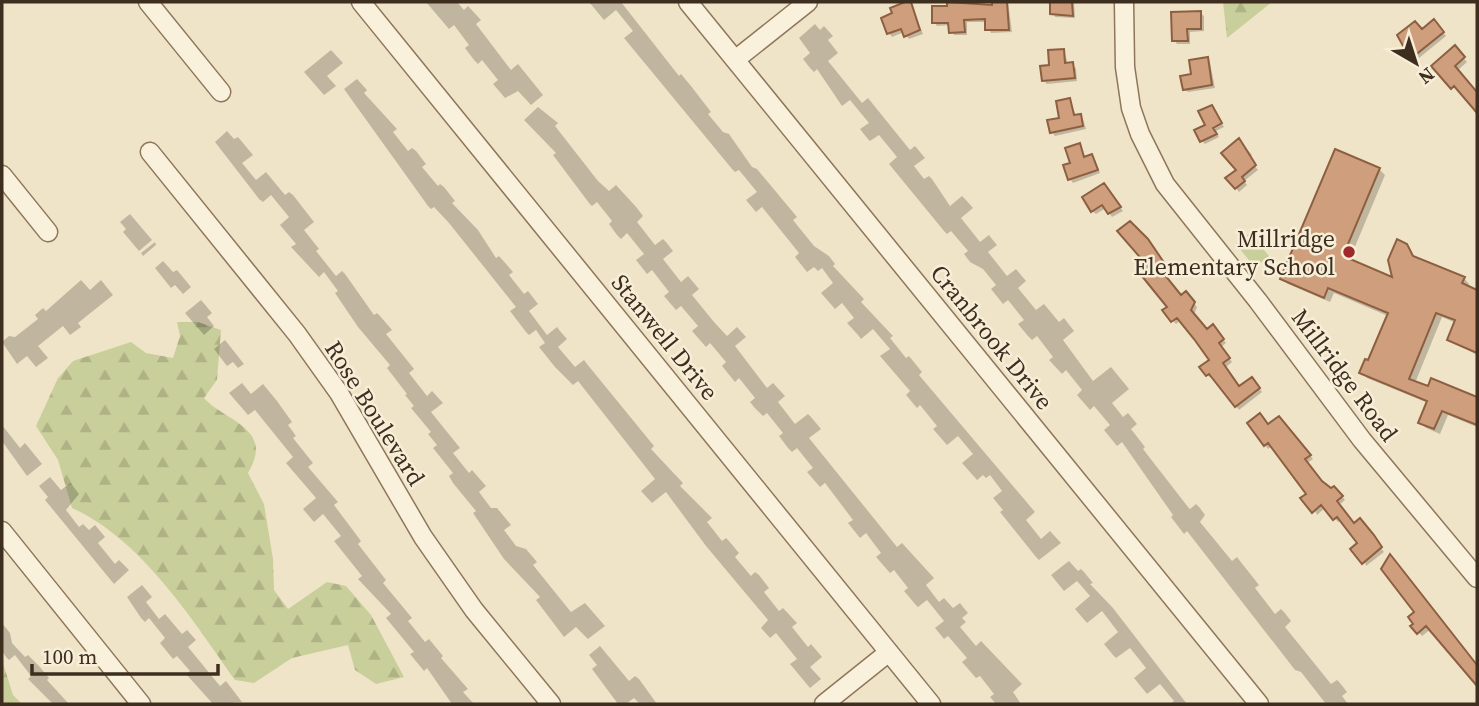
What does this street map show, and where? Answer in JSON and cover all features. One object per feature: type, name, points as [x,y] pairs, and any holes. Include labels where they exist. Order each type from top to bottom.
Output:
[{"type":"street","points":[[148,2],[221,92]]},
{"type":"street","name":"Stanwell Drive","points":[[361,2],[931,704]]},
{"type":"street","name":"Cranbrook Drive","points":[[688,2],[1259,704]]},
{"type":"street","points":[[735,60],[808,2]]},
{"type":"street","name":"Millridge Road","points":[[1124,2],[1125,66],[1131,108],[1140,134],[1166,184],[1258,300],[1362,440],[1477,578]]},
{"type":"street","name":"Rose Boulevard","points":[[150,152],[297,334],[339,393],[398,497],[453,582],[551,704]]},
{"type":"street","points":[[2,175],[48,232]]},
{"type":"street","points":[[2,531],[141,704]]},
{"type":"street","points":[[824,704],[889,652]]},
{"type":"green space","points":[[1223,2],[1272,2],[1227,38]]},
{"type":"green space","points":[[1250,233],[1269,256],[1255,268],[1236,244]]},
{"type":"green space","points":[[177,322],[198,322],[221,330],[217,380],[204,398],[244,428],[252,436],[256,446],[255,458],[248,473],[264,504],[273,559],[274,590],[288,609],[327,582],[346,586],[371,615],[404,677],[376,684],[355,670],[348,645],[292,658],[254,683],[235,680],[183,607],[143,560],[121,539],[72,508],[58,460],[36,426],[58,378],[73,361],[131,342],[146,353],[173,358],[180,336]]},
{"type":"green space","points":[[2,660],[13,695],[22,704],[2,704]]},
{"type":"building","points":[[911,2],[920,30],[904,37],[901,29],[887,34],[881,18],[892,13],[890,8]]},
{"type":"building","points":[[947,2],[992,5],[992,2],[1007,2],[1009,30],[985,30],[985,19],[964,20],[965,32],[949,33],[948,23],[932,23],[932,6],[947,6]]},
{"type":"building","points":[[1050,2],[1072,2],[1073,16],[1050,14]]},
{"type":"building","points":[[1201,11],[1201,29],[1187,29],[1188,41],[1172,41],[1171,12]]},
{"type":"building","points":[[1434,19],[1444,32],[1414,56],[1410,51],[1407,53],[1397,35],[1415,21],[1422,29]]},
{"type":"building","points":[[1455,45],[1465,57],[1455,66],[1477,92],[1477,113],[1454,86],[1451,89],[1431,66]]},
{"type":"building","points":[[1064,49],[1065,63],[1073,62],[1075,78],[1042,81],[1040,66],[1049,65],[1048,50]]},
{"type":"building","points":[[1208,57],[1212,85],[1183,90],[1180,76],[1191,74],[1189,60]]},
{"type":"building","points":[[1070,98],[1074,115],[1081,114],[1083,126],[1050,133],[1047,120],[1059,118],[1056,101]]},
{"type":"building","points":[[1212,105],[1222,123],[1213,128],[1217,134],[1200,142],[1194,130],[1205,125],[1198,111]]},
{"type":"building","points":[[1239,138],[1256,165],[1242,177],[1245,181],[1235,189],[1225,178],[1236,170],[1221,153]]},
{"type":"building","points":[[1080,143],[1084,157],[1092,154],[1098,170],[1068,180],[1063,165],[1070,163],[1065,148]]},
{"type":"building","name":"Millridge Elementary School","points":[[1335,149],[1380,168],[1343,256],[1392,277],[1388,260],[1397,239],[1407,244],[1413,256],[1465,277],[1462,283],[1477,290],[1477,353],[1447,340],[1455,320],[1436,313],[1409,379],[1428,386],[1431,378],[1477,397],[1477,425],[1442,411],[1434,429],[1418,423],[1427,401],[1359,373],[1365,359],[1368,360],[1388,313],[1328,288],[1324,298],[1280,279]]},
{"type":"building","points":[[1104,183],[1121,207],[1108,214],[1102,205],[1091,212],[1082,197]]},
{"type":"building","points":[[1130,221],[1148,239],[1165,264],[1161,268],[1164,274],[1181,295],[1186,291],[1195,302],[1191,310],[1207,329],[1213,324],[1224,339],[1219,343],[1230,358],[1223,363],[1239,386],[1252,377],[1260,388],[1235,407],[1209,374],[1206,376],[1199,367],[1209,360],[1194,339],[1177,318],[1171,322],[1162,310],[1167,307],[1137,270],[1145,263],[1117,231]]},
{"type":"building","points":[[1260,413],[1268,424],[1279,416],[1311,455],[1305,459],[1322,481],[1331,488],[1334,486],[1343,496],[1337,501],[1354,523],[1360,518],[1374,535],[1382,547],[1362,564],[1350,549],[1357,543],[1337,517],[1333,520],[1321,505],[1312,513],[1300,498],[1306,494],[1268,443],[1264,446],[1247,423]]},
{"type":"building","points":[[1390,554],[1477,665],[1477,686],[1426,626],[1417,634],[1410,626],[1413,624],[1408,617],[1414,612],[1381,569]]},
{"type":"place","name":"Millridge Elementary School","points":[[1349,252]]}]
